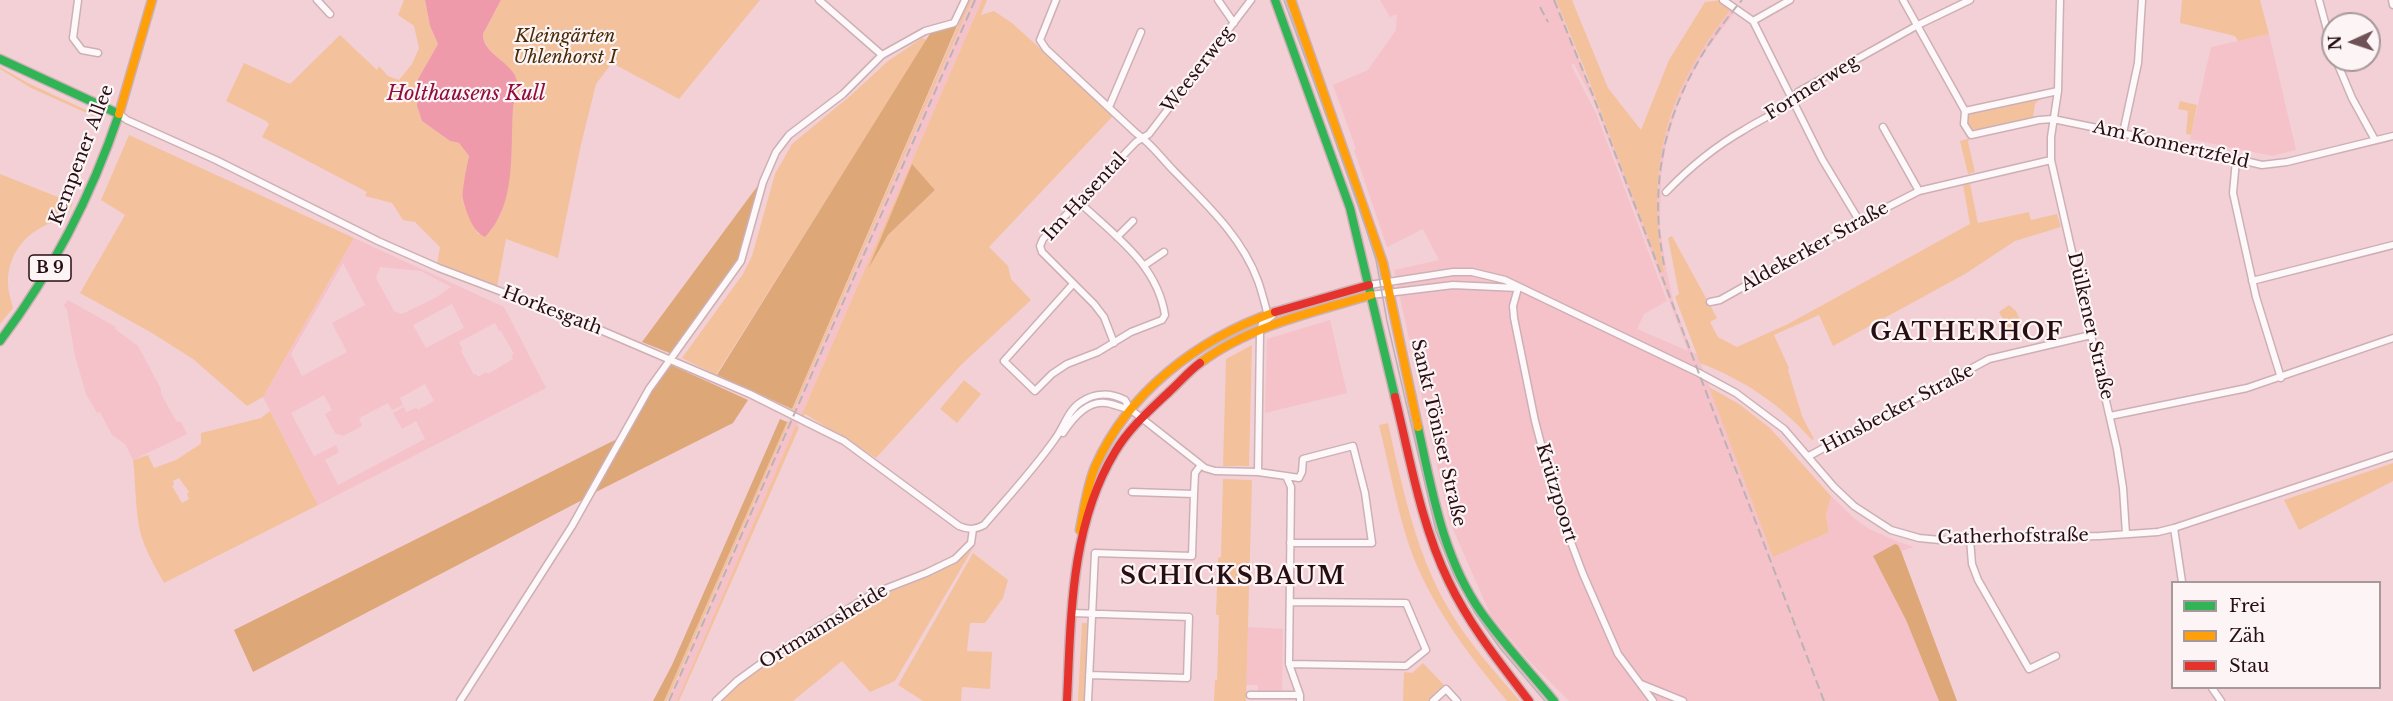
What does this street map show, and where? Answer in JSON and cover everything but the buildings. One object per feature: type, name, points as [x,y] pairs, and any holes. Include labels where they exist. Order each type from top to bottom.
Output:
[{"type":"main road","name":"Kempener Allee","points":[[0,341],[21,315],[72,232],[118,114],[152,0]]},
{"type":"main road","name":"Sankt Töniser Straße","points":[[1275,0],[1350,208],[1424,518],[1440,564],[1480,637],[1529,701]]},
{"type":"main road","name":"Sankt Töniser Straße","points":[[1290,0],[1370,221],[1389,286],[1423,452],[1446,543],[1461,577],[1481,612],[1550,700]]},
{"type":"main road","points":[[0,59],[118,114]]},
{"type":"main road","points":[[1067,701],[1074,558],[1090,480],[1109,440],[1130,410],[1158,379],[1181,359],[1243,324],[1369,285]]},
{"type":"main road","points":[[1074,589],[1083,539],[1098,489],[1114,453],[1140,418],[1205,358],[1260,332],[1371,295]]},
{"type":"street","points":[[78,0],[73,38],[82,50],[98,53]]},
{"type":"street","points":[[317,0],[330,14]]},
{"type":"street","points":[[819,0],[882,55]]},
{"type":"street","points":[[460,701],[572,526],[649,389],[741,261],[763,182],[776,152],[789,135],[843,94],[882,55],[925,31],[954,24],[965,0]]},
{"type":"street","points":[[1056,0],[1040,40],[1046,49],[1150,143],[1169,166],[1210,207],[1237,241],[1258,280],[1272,314],[1262,324],[1260,332],[1258,472]]},
{"type":"street","points":[[1218,0],[1234,23]]},
{"type":"street","name":"Weeserweg","points":[[1142,138],[1149,134],[1251,0]]},
{"type":"street","points":[[1723,0],[1753,21],[1822,159],[1860,222]]},
{"type":"street","points":[[1753,21],[1790,0]]},
{"type":"street","points":[[1903,0],[1965,111],[2058,91]]},
{"type":"street","name":"Formerweg","points":[[1666,192],[1698,160],[1792,100],[1798,92],[1918,25],[1970,0]]},
{"type":"street","name":"Dülkener Straße","points":[[2060,0],[2058,91],[2051,137],[2052,159],[2110,416],[2123,488],[2126,534]]},
{"type":"street","points":[[2123,133],[2138,63],[2142,0]]},
{"type":"street","points":[[2392,0],[2393,5]]},
{"type":"street","points":[[1109,107],[1141,32]]},
{"type":"street","points":[[2341,72],[2352,98],[2375,140]]},
{"type":"street","name":"Am Konnertzfeld","points":[[1965,111],[1964,124],[1971,135],[2053,119],[2262,165],[2287,162],[2393,136]]},
{"type":"street","name":"Horkesgath","points":[[118,114],[378,241],[671,359],[833,435],[855,448],[959,526],[973,529]]},
{"type":"street","points":[[1883,127],[1920,191]]},
{"type":"street","name":"Im Hasental","points":[[1114,343],[1104,317],[1094,303],[1042,252],[1040,246],[1042,239],[1142,138]]},
{"type":"street","name":"Aldekerker Straße","points":[[1710,302],[1720,300],[1920,191],[2052,159]]},
{"type":"street","points":[[2236,160],[2233,193],[2252,281],[2281,378]]},
{"type":"street","points":[[1073,284],[1004,361],[1035,391],[1052,374],[1067,364],[1098,352],[1131,332],[1162,320],[1165,315],[1155,282],[1145,265],[1079,202]]},
{"type":"street","points":[[1117,237],[1133,221]]},
{"type":"street","points":[[2252,281],[2393,245]]},
{"type":"street","points":[[1145,265],[1164,252]]},
{"type":"street","name":"Gatherhofstraße","points":[[1371,295],[1389,286],[1441,273],[1468,272],[1505,280],[1736,393],[1784,429],[1834,487],[1854,506],[1891,530],[1919,538],[1970,539],[2126,534],[2175,528],[2393,455]]},
{"type":"street","points":[[1369,285],[1389,286]]},
{"type":"street","name":"Gatherhofstraße","points":[[1389,286],[1453,285],[1518,288]]},
{"type":"street","name":"Krützpoort","points":[[1518,288],[1514,318],[1536,425],[1557,505],[1583,574],[1618,654],[1653,701]]},
{"type":"street","name":"Hinsbecker Straße","points":[[1809,456],[1989,359],[2091,334]]},
{"type":"street","points":[[2110,416],[2247,388],[2393,338]]},
{"type":"street","name":"Ortmannsheide","points":[[716,701],[737,681],[770,657],[844,610],[872,594],[927,573],[954,559],[971,543],[973,529],[984,525],[1057,438],[1078,403],[1094,396],[1116,396],[1125,400],[1130,410],[1201,465]]},
{"type":"street","points":[[1088,701],[1095,554],[1192,556],[1195,473],[1201,465],[1215,471],[1258,472],[1299,478],[1303,459],[1353,446],[1365,493],[1372,543],[1290,543]]},
{"type":"street","points":[[1250,695],[1300,698],[1289,664],[1291,487],[1286,476]]},
{"type":"street","points":[[1132,492],[1194,494]]},
{"type":"street","points":[[2175,528],[2182,581]]},
{"type":"street","points":[[1970,539],[1972,564],[1978,580],[2029,669],[2056,656]]},
{"type":"street","points":[[1289,664],[1406,666],[1426,650],[1406,603],[1290,602]]},
{"type":"street","points":[[1072,613],[1189,617],[1187,678],[1089,675]]},
{"type":"street","points":[[1641,684],[1683,701]]},
{"type":"street","points":[[1432,701],[1446,689],[1457,701]]},
{"type":"shaded area","points":[[972,0],[982,0],[677,701],[668,701]]},
{"type":"shaded area","points":[[1380,0],[1556,0],[1664,272],[1656,226],[1656,196],[1665,133],[1680,91],[1693,64],[1715,29],[1732,8],[1735,12],[1704,53],[1689,80],[1675,112],[1666,145],[1661,177],[1660,227],[1674,305],[1692,352],[1697,354],[1773,556],[1829,532],[1826,516],[1831,496],[1869,529],[1914,547],[1901,551],[1895,544],[1873,556],[1906,620],[1939,701],[1569,701],[1529,661],[1491,616],[1449,520],[1394,270],[1439,260],[1423,229],[1387,247],[1333,85],[1368,70],[1396,30],[1397,14],[1390,17]],"holes":[[[1574,64],[1594,102],[1688,351],[1637,329],[1644,314],[1667,301],[1596,113],[1571,65]]]},
{"type":"shaded area","points":[[957,26],[792,409],[717,375],[931,32]]},
{"type":"shaded area","points":[[2269,34],[2296,150],[2272,156],[2190,139],[2211,47]]},
{"type":"shaded area","points":[[912,164],[935,190],[888,235],[868,269]]},
{"type":"shaded area","points":[[759,184],[743,248],[730,274],[699,313],[672,354],[642,342]]},
{"type":"shaded area","points":[[354,238],[504,307],[546,388],[318,505],[263,397]],"holes":[[[343,263],[365,305],[332,323],[347,352],[302,376],[291,354]],[[380,267],[421,271],[451,287],[437,297],[402,314],[394,311],[376,278]],[[452,304],[464,328],[426,348],[413,325]],[[495,323],[514,354],[511,355],[513,359],[488,374],[486,372],[478,377],[474,375],[461,351],[463,350],[459,342]],[[425,384],[434,401],[418,410],[416,408],[406,412],[404,407],[393,413],[402,429],[416,421],[425,439],[338,485],[325,460],[339,452],[336,445],[314,456],[291,413],[324,395],[332,410],[325,414],[335,433],[343,436],[362,426],[359,418],[388,403],[392,410],[403,405],[400,398]]]},
{"type":"shaded area","points":[[68,300],[116,327],[115,329],[138,346],[176,421],[181,422],[187,434],[133,460],[125,444],[112,435],[100,412],[97,413],[86,394],[64,305]]},
{"type":"shaded area","points":[[1330,320],[1347,393],[1265,413],[1267,339]]},
{"type":"shaded area","points":[[669,364],[748,400],[733,423],[592,494],[653,387]]},
{"type":"shaded area","points":[[780,419],[787,422],[664,701],[653,701],[672,665]]},
{"type":"shaded area","points":[[621,437],[586,498],[253,672],[234,630]]},
{"type":"shaded area","points":[[1895,544],[1901,551],[1957,701],[1939,701],[1906,620],[1873,556]]},
{"type":"shaded area","points":[[1248,627],[1283,629],[1282,692],[1258,691],[1258,685],[1246,685]]},
{"type":"green space","name":"Kleingärten Uhlenhorst I","points":[[404,0],[425,0],[430,26],[438,44],[418,79],[417,106],[422,121],[450,141],[459,143],[469,156],[462,199],[478,234],[491,231],[500,216],[509,173],[516,81],[512,72],[491,52],[483,34],[501,0],[760,0],[679,99],[612,63],[596,84],[558,258],[506,239],[497,287],[437,264],[440,247],[415,222],[403,220],[392,203],[365,196],[367,192],[262,137],[269,124],[266,121],[226,101],[244,63],[290,84],[340,35],[377,70],[379,66],[388,76],[399,80],[412,64],[419,48],[414,26],[398,15]]},
{"type":"green space","points":[[969,0],[972,0],[793,412],[791,412]]},
{"type":"green space","points":[[982,0],[987,0],[981,15],[994,11],[1012,23],[1114,115],[989,247],[1008,266],[1011,279],[1031,300],[962,364],[876,458],[805,414],[801,416]],"holes":[[[912,165],[935,190],[888,235],[871,263]]]},
{"type":"green space","points":[[1556,0],[1572,0],[1608,88],[1641,130],[1669,60],[1705,2],[1722,0],[1732,8],[1691,69],[1676,100],[1666,132],[1657,198],[1664,272],[1662,273],[1583,65]]},
{"type":"green space","points":[[2182,0],[2260,0],[2269,34],[2238,41],[2235,36],[2180,23]]},
{"type":"green space","points":[[922,38],[927,40],[716,375],[682,358],[743,274],[752,256],[775,174],[792,144],[888,61]]},
{"type":"green space","points":[[0,67],[28,83],[101,117],[100,119],[31,88]]},
{"type":"green space","points":[[2043,96],[2035,104],[2033,117],[1978,131],[1970,128],[1967,123],[1968,113]]},
{"type":"green space","points":[[2180,101],[2197,105],[2191,135],[2186,134],[2188,111],[2178,109]]},
{"type":"green space","points":[[129,135],[354,238],[263,397],[247,406],[193,359],[80,293],[125,215],[101,200]]},
{"type":"green space","points":[[1970,138],[1968,142],[1975,172],[1968,174],[1960,141]]},
{"type":"green space","points":[[0,174],[73,203],[65,219],[42,227],[24,241],[17,250],[9,271],[8,287],[13,308],[0,324]]},
{"type":"green space","points":[[1970,184],[1978,223],[2029,212],[2031,220],[2057,214],[2061,227],[2015,241],[1965,274],[1833,346],[1819,315],[1774,335],[1789,368],[1802,416],[1814,439],[1812,440],[1787,415],[1760,394],[1732,377],[1700,363],[1675,297],[1679,294],[1668,238],[1672,236],[1717,318],[1710,322],[1718,337],[1737,347],[1788,324],[1970,224],[1963,185]]},
{"type":"green space","points":[[2009,305],[2016,311],[2022,324],[2009,330],[1999,312]]},
{"type":"green space","points":[[1252,345],[1249,466],[1223,466],[1226,359]]},
{"type":"green space","points":[[964,380],[981,394],[957,423],[940,409]]},
{"type":"green space","points":[[1709,387],[1739,404],[1770,428],[1831,496],[1826,516],[1829,532],[1773,557]]},
{"type":"green space","points":[[270,411],[318,505],[164,583],[147,552],[140,532],[133,460],[148,455],[154,468],[176,460],[199,445],[201,433],[261,418]],"holes":[[[179,478],[189,492],[187,494],[189,499],[182,503],[172,486],[173,481]]]},
{"type":"green space","points":[[787,421],[789,422],[667,701],[664,701]]},
{"type":"green space","points":[[1388,423],[1411,517],[1436,585],[1463,631],[1520,701],[1507,701],[1480,668],[1443,616],[1423,579],[1403,527],[1379,425]]},
{"type":"green space","points":[[796,425],[799,427],[798,430],[679,701],[677,701]]},
{"type":"green space","points":[[2393,463],[2393,481],[2299,530],[2284,500]]},
{"type":"green space","points":[[1223,479],[1252,480],[1246,701],[1214,701],[1215,680],[1217,680],[1219,615],[1216,615],[1218,558],[1221,557]]},
{"type":"green space","points":[[973,548],[895,681],[870,692],[842,661],[793,701],[721,701],[774,657],[814,631],[874,597],[938,572],[962,558]]},
{"type":"green space","points":[[973,553],[1008,580],[1003,598],[985,623],[970,623],[967,651],[992,652],[990,689],[962,687],[961,701],[923,701],[898,685]]},
{"type":"green space","points":[[1082,623],[1087,623],[1085,701],[1078,701]]},
{"type":"green space","points":[[1423,663],[1445,686],[1428,701],[1403,701],[1404,672],[1412,673]]},
{"type":"water","name":"Holthausens Kull","points":[[425,0],[501,0],[483,34],[484,41],[492,53],[510,68],[517,81],[517,87],[513,109],[507,193],[495,224],[485,237],[473,226],[463,200],[463,186],[469,156],[459,143],[450,141],[422,121],[417,106],[418,79],[438,44],[430,26]]},
{"type":"tram line","points":[[1284,0],[1356,197],[1376,260],[1387,321],[1436,531],[1454,576],[1475,613],[1500,648],[1545,701]]},
{"type":"railway","points":[[669,701],[975,0]]},
{"type":"railway","points":[[1554,0],[1592,93],[1824,701]]},
{"type":"railway","points":[[1664,265],[1659,227],[1658,191],[1662,156],[1671,123],[1683,91],[1699,60],[1742,0]]},
{"type":"railway","points":[[1540,7],[1548,22]]},
{"type":"traffic: fast","points":[[1275,0],[1350,208],[1395,397]]},
{"type":"traffic: fast","points":[[0,59],[119,114],[96,175],[69,232],[37,288],[0,341]]},
{"type":"traffic: fast","points":[[1418,427],[1440,523],[1457,569],[1489,624],[1554,701]]},
{"type":"traffic: slow","points":[[119,114],[152,0]]},
{"type":"traffic: slow","points":[[1291,0],[1383,263],[1418,427]]},
{"type":"traffic: slow","points":[[1200,363],[1219,350],[1260,330],[1304,314],[1371,295]]},
{"type":"traffic: slow","points":[[1080,530],[1095,467],[1109,440],[1146,392],[1193,353],[1219,337],[1275,312]]},
{"type":"traffic: jam","points":[[1275,312],[1369,285]]},
{"type":"traffic: jam","points":[[1067,701],[1076,573],[1089,510],[1100,481],[1115,452],[1133,427],[1200,363]]},
{"type":"traffic: jam","points":[[1395,397],[1417,491],[1439,560],[1457,598],[1476,629],[1529,701]]},
{"type":"district","name":"GATHERHOF","points":[[1967,333]]},
{"type":"district","name":"SCHICKSBAUM","points":[[1233,577]]}]
